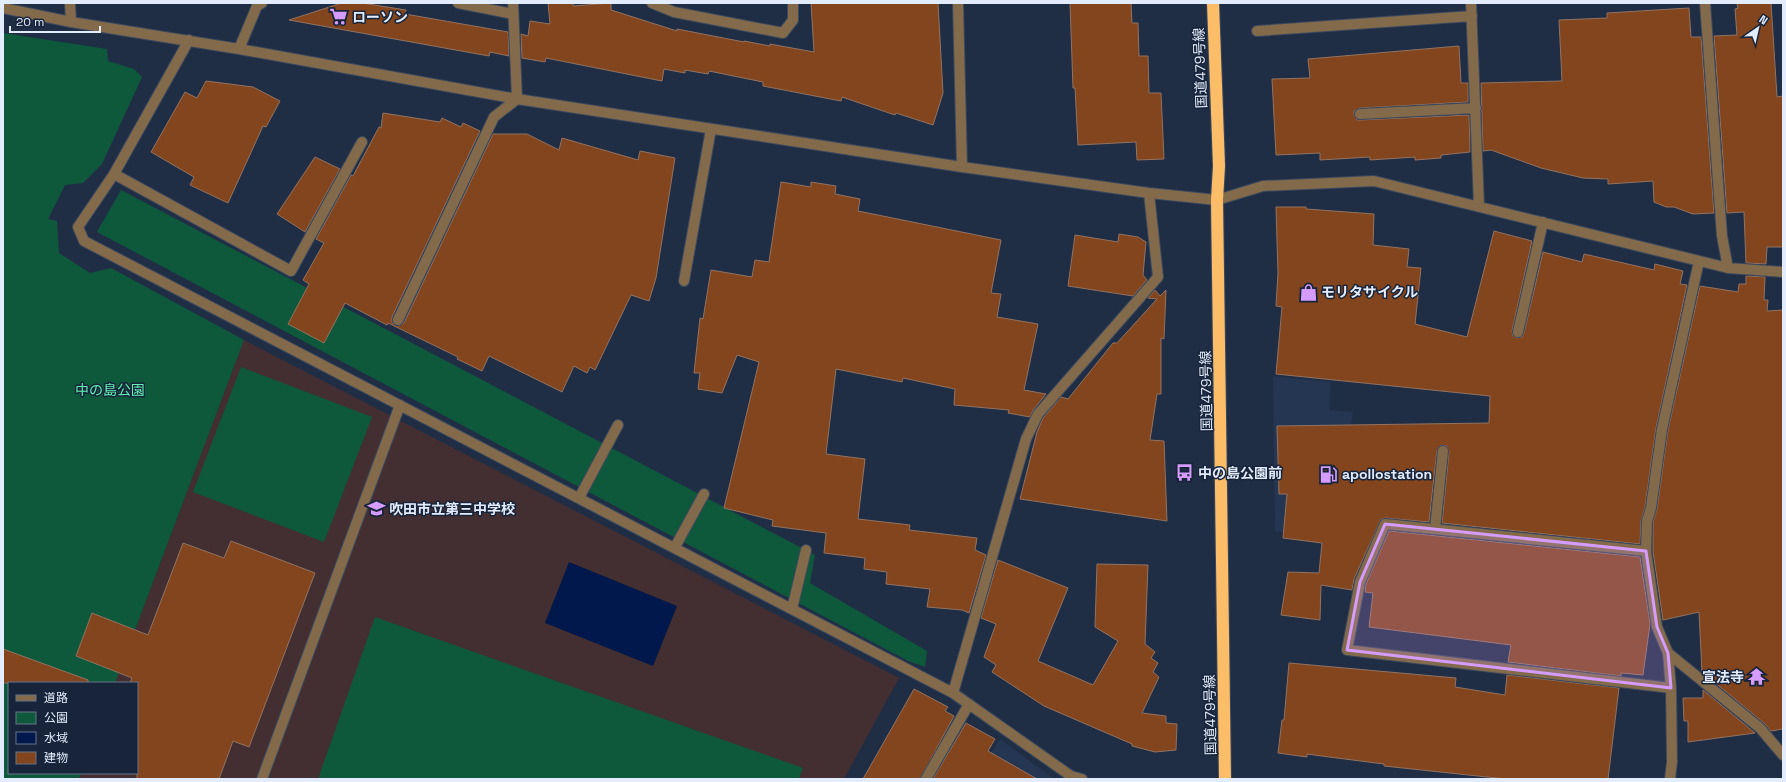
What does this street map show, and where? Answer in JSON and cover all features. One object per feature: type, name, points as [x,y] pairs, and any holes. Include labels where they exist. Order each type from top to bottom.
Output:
[{"type":"highway","name":"国道479号線","points":[[1213,3],[1219,166],[1217,200],[1225,779]]},
{"type":"street","points":[[70,3],[71,22]]},
{"type":"street","points":[[458,3],[513,14]]},
{"type":"street","points":[[513,3],[517,99]]},
{"type":"street","points":[[652,3],[674,12],[783,33],[793,20],[793,3]]},
{"type":"street","points":[[958,3],[962,167]]},
{"type":"street","points":[[1471,3],[1479,206]]},
{"type":"street","points":[[1705,3],[1722,236],[1728,268]]},
{"type":"street","points":[[239,49],[258,4]]},
{"type":"street","points":[[3,8],[71,22],[189,40],[517,99],[962,167],[1149,193],[1217,200],[1263,186],[1374,181],[1728,268],[1783,272]]},
{"type":"street","points":[[1257,32],[1472,16]]},
{"type":"street","points":[[189,40],[114,174],[78,227],[84,241],[953,693],[1070,776],[1082,779]]},
{"type":"street","points":[[398,320],[494,117],[517,99]]},
{"type":"street","points":[[1360,114],[1476,108]]},
{"type":"street","points":[[684,281],[711,129]]},
{"type":"street","points":[[114,174],[291,271],[362,142]]},
{"type":"street","points":[[953,693],[1026,439],[1038,414],[1158,277],[1149,193]]},
{"type":"street","points":[[1518,332],[1543,222]]},
{"type":"street","points":[[1670,779],[1672,762],[1671,688],[1668,653],[1657,627],[1646,551],[1647,521],[1651,508],[1662,429],[1699,261]]},
{"type":"street","points":[[262,779],[400,405]]},
{"type":"street","points":[[579,498],[618,425]]},
{"type":"street","points":[[1435,529],[1443,452]]},
{"type":"street","points":[[674,547],[704,494]]},
{"type":"street","points":[[1646,551],[1385,524],[1360,582],[1347,650],[1671,688]]},
{"type":"street","points":[[792,609],[806,550]]},
{"type":"street","points":[[1668,653],[1760,728],[1783,755]]},
{"type":"street","points":[[926,779],[969,704]]},
{"type":"highlighted area","points":[[1385,524],[1646,551],[1657,627],[1668,653],[1671,688],[1347,650],[1360,582]]},
{"type":"shaded area","name":"吹田市立第三中学校","points":[[244,340],[899,678],[844,779],[79,779],[81,774],[138,774],[138,682],[115,682]]},
{"type":"shaded area","name":"apollostation","points":[[1273,376],[1331,382],[1329,410],[1353,412],[1350,429],[1362,544],[1275,531]]},
{"type":"shaded area","points":[[1000,739],[1054,779],[973,779]]},
{"type":"green space","name":"中の島公園","points":[[3,33],[107,49],[108,61],[134,69],[142,77],[102,164],[83,183],[65,185],[48,219],[57,221],[59,253],[90,273],[111,268],[244,340],[115,682],[8,682],[8,774],[81,774],[79,779],[3,779]]},
{"type":"green space","points":[[121,190],[815,555],[810,583],[927,651],[925,667],[908,661],[97,232]]},
{"type":"green space","points":[[241,367],[372,417],[324,542],[193,492]]},
{"type":"green space","points":[[375,617],[803,768],[799,779],[318,779]]},
{"type":"water","points":[[569,562],[677,606],[653,666],[545,623]]},
{"type":"building","points":[[342,3],[362,3],[406,10],[405,14],[508,32],[509,56],[490,52],[489,56],[289,20]]},
{"type":"building","points":[[548,3],[573,3],[573,6],[611,3],[611,10],[677,31],[677,29],[744,42],[770,46],[770,44],[814,52],[811,3],[938,3],[943,93],[933,125],[896,113],[895,115],[842,97],[841,101],[763,86],[763,82],[709,71],[708,74],[685,70],[685,73],[664,69],[662,81],[546,58],[545,62],[522,58],[521,34],[528,36],[530,21],[550,24]]},
{"type":"building","points":[[1070,3],[1131,3],[1132,23],[1138,23],[1139,56],[1148,56],[1149,93],[1161,93],[1164,159],[1137,160],[1136,142],[1078,145],[1075,88],[1073,88]]},
{"type":"building","points":[[1737,3],[1771,3],[1777,97],[1783,96],[1783,247],[1767,247],[1766,264],[1746,263],[1744,212],[1727,213],[1714,36],[1737,35],[1735,9],[1738,8]]},
{"type":"building","points":[[1689,8],[1691,37],[1701,37],[1714,213],[1693,214],[1674,207],[1666,207],[1654,202],[1653,181],[1608,184],[1608,179],[1583,178],[1541,168],[1491,150],[1483,151],[1481,83],[1562,81],[1559,20],[1607,18],[1607,13]]},
{"type":"building","points":[[1459,46],[1461,83],[1468,83],[1468,102],[1360,108],[1354,111],[1354,115],[1357,120],[1360,120],[1469,115],[1470,152],[1441,155],[1441,158],[1415,160],[1415,157],[1370,160],[1370,157],[1320,160],[1320,153],[1276,155],[1272,79],[1310,78],[1308,59]]},
{"type":"building","points":[[206,81],[253,87],[280,101],[266,127],[263,126],[228,203],[190,185],[194,177],[151,152],[185,92],[197,98]]},
{"type":"building","points":[[383,113],[440,122],[442,118],[461,127],[463,123],[480,131],[392,317],[392,323],[398,326],[404,323],[493,134],[527,134],[559,150],[562,138],[638,160],[640,151],[675,158],[656,278],[649,301],[631,295],[595,370],[590,367],[587,373],[574,366],[562,392],[489,356],[482,371],[457,359],[458,357],[388,323],[387,325],[345,303],[324,343],[288,324],[309,284],[303,280],[324,243],[316,239],[351,175],[353,176],[379,127],[381,128]]},
{"type":"building","points":[[315,157],[340,169],[305,232],[277,214]]},
{"type":"building","points":[[781,182],[811,187],[811,182],[836,186],[835,194],[860,199],[858,211],[1001,240],[991,293],[1001,294],[997,317],[1038,324],[1024,390],[1046,394],[1033,410],[1030,417],[1008,413],[1009,410],[954,405],[955,389],[903,378],[902,382],[836,369],[826,454],[865,459],[858,519],[910,525],[909,530],[977,538],[975,550],[986,555],[969,613],[962,610],[927,607],[930,589],[886,584],[887,572],[864,569],[865,558],[824,553],[826,533],[772,526],[773,520],[724,508],[759,362],[737,355],[722,393],[698,389],[700,373],[694,373],[700,318],[703,319],[711,270],[752,277],[755,260],[769,262]]},
{"type":"building","points":[[1276,207],[1306,207],[1306,209],[1374,214],[1373,245],[1409,249],[1407,267],[1421,268],[1415,324],[1467,337],[1494,231],[1532,241],[1512,331],[1513,336],[1517,338],[1522,337],[1524,333],[1543,252],[1582,262],[1584,254],[1654,270],[1655,264],[1683,271],[1680,284],[1687,285],[1656,428],[1645,507],[1641,521],[1640,544],[1442,523],[1449,452],[1447,446],[1441,445],[1437,450],[1429,522],[1386,518],[1381,519],[1354,579],[1352,590],[1321,585],[1320,620],[1281,615],[1288,572],[1319,573],[1322,543],[1283,538],[1287,494],[1279,494],[1277,426],[1489,423],[1490,396],[1276,374],[1282,307],[1276,306],[1278,273]]},
{"type":"building","points":[[1119,234],[1138,237],[1146,242],[1143,275],[1147,280],[1133,296],[1068,286],[1075,235],[1118,242]]},
{"type":"building","points":[[1746,276],[1765,277],[1764,300],[1768,300],[1767,311],[1783,310],[1783,729],[1771,731],[1764,723],[1702,672],[1699,612],[1663,620],[1653,551],[1653,522],[1657,509],[1668,430],[1700,286],[1738,292],[1739,284],[1746,284]]},
{"type":"building","points":[[1155,290],[1160,296],[1166,290],[1164,339],[1161,338],[1161,394],[1157,394],[1150,440],[1164,441],[1167,521],[1020,499],[1037,432],[1043,418],[1061,397],[1068,399],[1113,343],[1117,343],[1157,299],[1148,298]]},
{"type":"building","points":[[1389,531],[1640,557],[1650,624],[1643,675],[1621,673],[1621,676],[1508,662],[1511,645],[1369,627],[1373,593],[1365,592],[1366,584]]},
{"type":"building","points":[[231,541],[315,573],[249,747],[233,741],[219,779],[137,779],[138,682],[130,682],[132,678],[76,656],[92,613],[148,635],[183,543],[224,558]]},
{"type":"building","points":[[998,560],[1068,588],[1038,661],[1093,685],[1118,641],[1095,627],[1097,564],[1148,565],[1145,644],[1155,652],[1151,658],[1158,663],[1153,672],[1159,677],[1142,713],[1166,716],[1166,723],[1177,724],[1176,750],[1155,752],[1132,746],[1132,744],[1044,706],[992,672],[996,665],[984,657],[996,624],[981,618]]},
{"type":"building","points":[[3,649],[88,680],[88,682],[3,683]]},
{"type":"building","points":[[1289,663],[1456,678],[1455,687],[1505,695],[1507,675],[1619,688],[1608,779],[1506,779],[1384,766],[1384,764],[1307,754],[1307,757],[1278,753],[1282,720],[1284,720]]},
{"type":"building","points":[[914,689],[948,707],[945,711],[954,716],[920,779],[863,779]]},
{"type":"building","points":[[1703,690],[1755,733],[1688,742],[1688,721],[1684,721],[1683,698],[1703,698]]},
{"type":"building","points":[[966,723],[995,739],[988,751],[1037,779],[933,779]]},
{"type":"place","name":"ローソン","points":[[339,17]]},
{"type":"place","name":"モリタサイクル","points":[[1308,292]]},
{"type":"place","name":"中の島公園前","points":[[1185,473]]},
{"type":"place","name":"apollostation","points":[[1329,474]]},
{"type":"place","name":"吹田市立第三中学校","points":[[376,509]]},
{"type":"place","name":"宣法寺","points":[[1757,677]]}]
